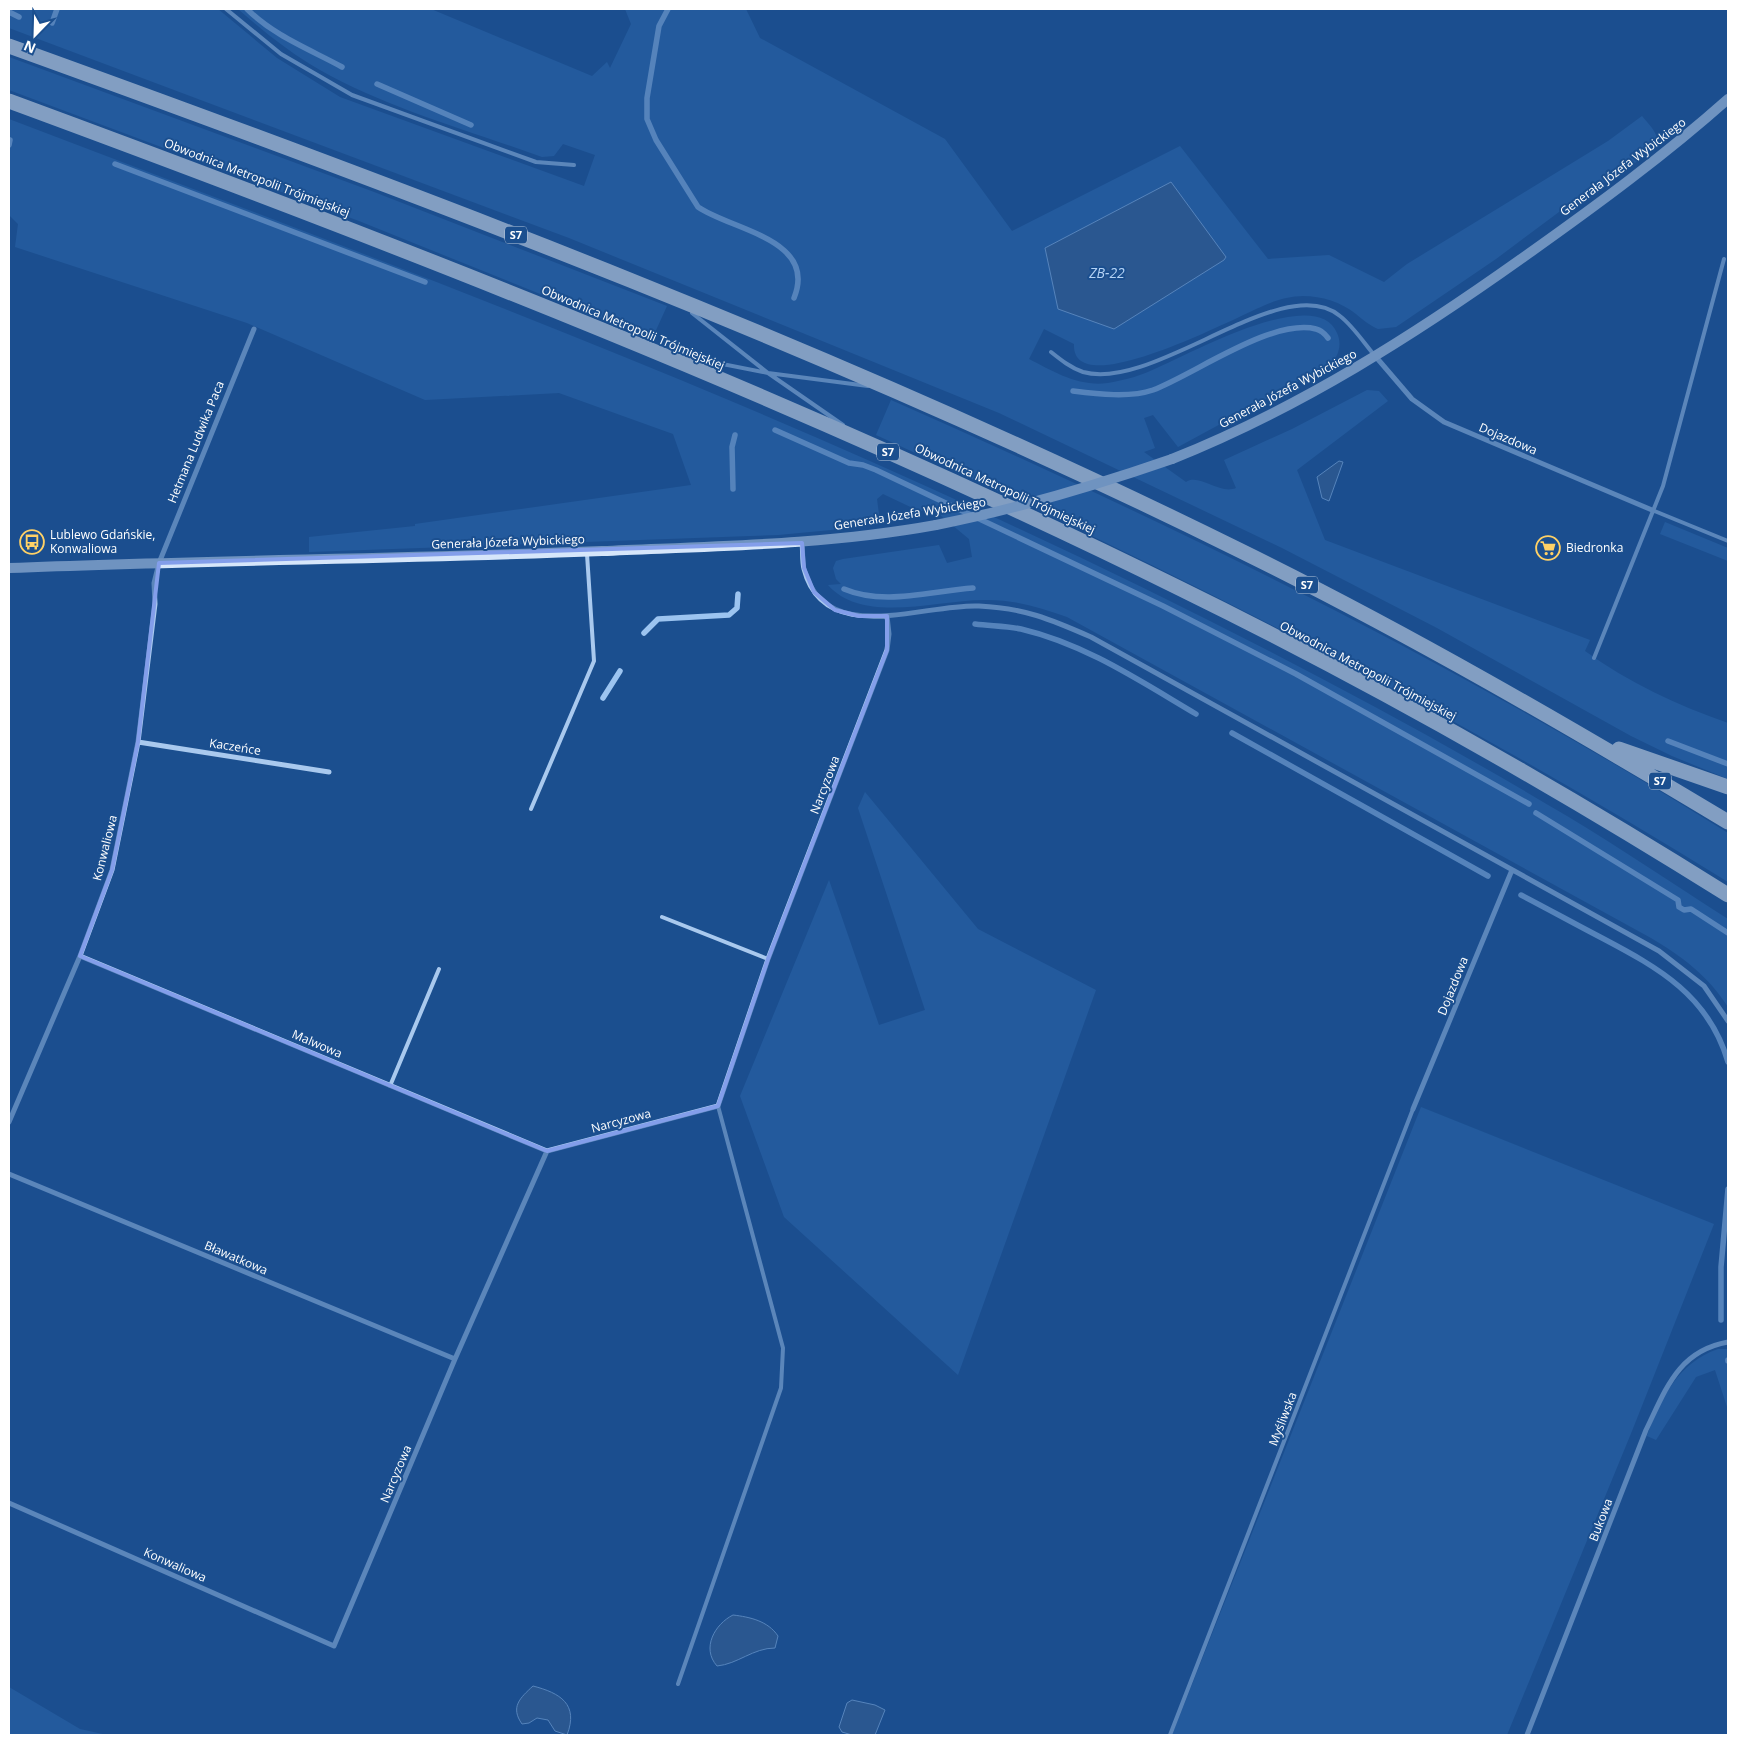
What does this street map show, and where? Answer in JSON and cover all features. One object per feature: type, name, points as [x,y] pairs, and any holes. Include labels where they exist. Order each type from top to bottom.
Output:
[{"type":"highway","name":"S7","points":[[9,46],[456,211],[670,296],[895,390],[1239,550],[1415,642],[1592,740],[1728,822]]},
{"type":"highway","name":"Obwodnica Metropolii Trójmiejskiej","points":[[9,101],[422,257],[648,349],[985,495],[1182,589],[1388,697],[1509,764],[1728,895]]},
{"type":"highway","points":[[1592,740],[1728,787]]},
{"type":"main road","name":"Generała Józefa Wybickiego","points":[[9,568],[159,563],[321,561],[802,543],[936,525],[996,513],[1054,497],[1172,459],[1222,438],[1313,392],[1376,357],[1466,298],[1576,220],[1673,147],[1728,99]]},
{"type":"street","name":"Hetmana Ludwika Paca","points":[[159,563],[254,329]]},
{"type":"street","name":"Dojazdowa","points":[[1376,357],[1412,400],[1444,422],[1652,510]]},
{"type":"street","points":[[802,543],[804,568],[814,592],[835,610],[859,616],[887,616],[977,606],[1018,609],[1044,616],[1091,637],[1659,951],[1704,986],[1728,1021]]},
{"type":"street","name":"Konwaliowa","points":[[9,1122],[80,956],[112,870],[138,742],[155,604],[154,583],[159,563]]},
{"type":"street","name":"Narcyzowa","points":[[334,1646],[455,1359],[547,1151],[718,1106],[768,959],[887,650],[889,634],[887,616]]},
{"type":"street","name":"Kaczeńce","points":[[138,742],[329,772]]},
{"type":"street","name":"Dojazdowa","points":[[1413,1109],[1512,870]]},
{"type":"street","name":"Malwowa","points":[[80,956],[547,1151]]},
{"type":"street","name":"Bławatkowa","points":[[9,1174],[455,1359]]},
{"type":"street","name":"Bukowa","points":[[1527,1735],[1646,1430],[1668,1386],[1685,1361],[1711,1345],[1728,1342]]},
{"type":"street","name":"Konwaliowa","points":[[9,1503],[334,1646]]},
{"type":"lane","points":[[226,9],[281,54],[352,95],[536,162],[574,165]]},
{"type":"lane","points":[[1594,658],[1663,486],[1724,259]]},
{"type":"lane","points":[[670,296],[768,373],[872,445]]},
{"type":"lane","points":[[1052,352],[1066,364],[1082,372],[1097,374],[1120,372],[1170,356],[1260,315],[1288,307],[1307,306],[1339,315],[1376,357]]},
{"type":"lane","points":[[648,349],[768,373],[895,390]]},
{"type":"lane","points":[[1652,510],[1728,541]]},
{"type":"lane","points":[[531,809],[594,661],[587,552]]},
{"type":"lane","points":[[662,917],[768,959]]},
{"type":"lane","points":[[390,1086],[438,970]]},
{"type":"lane","points":[[678,1684],[782,1388],[783,1348],[718,1106]]},
{"type":"lane","name":"Myśliwska","points":[[1170,1735],[1413,1109]]},
{"type":"highlighted area","points":[[802,543],[804,568],[814,592],[835,610],[859,616],[887,616],[887,650],[768,959],[718,1106],[547,1151],[80,956],[112,870],[138,742],[159,563]]},
{"type":"shaded area","points":[[9,9],[218,9],[277,58],[340,97],[584,186],[595,155],[563,144],[554,156],[542,157],[373,96],[346,84],[298,57],[238,9],[431,9],[592,76],[607,62],[610,68],[631,24],[625,9],[746,9],[760,38],[945,139],[1012,231],[1180,146],[1268,259],[1329,255],[1384,282],[1407,264],[1608,141],[1642,116],[1653,129],[1657,138],[1656,147],[1652,152],[1563,209],[1496,259],[1396,327],[1378,329],[1331,300],[1299,296],[1270,303],[1162,350],[1129,361],[1100,365],[1081,361],[1074,344],[1044,329],[1029,359],[1077,381],[1097,384],[1108,383],[1128,379],[1147,372],[1252,326],[1280,318],[1305,315],[1325,320],[1337,333],[1339,341],[1338,353],[1331,364],[1178,447],[1153,415],[1144,418],[1155,448],[1144,452],[1186,482],[1197,480],[1223,489],[1236,488],[1224,460],[1292,429],[1367,390],[1379,391],[1388,401],[1297,470],[1325,540],[1590,640],[1585,651],[1602,663],[1672,701],[1728,723],[1728,779],[1672,756],[1631,736],[1437,628],[1282,548],[999,413],[569,238],[9,28]]},
{"type":"shaded area","points":[[9,57],[374,192],[667,306],[652,339],[359,221],[9,90]]},
{"type":"shaded area","points":[[9,119],[466,294],[738,404],[950,497],[1160,596],[1264,648],[1467,758],[1567,816],[1728,919],[1728,1007],[1721,996],[1694,968],[1651,938],[1067,617],[1029,605],[999,600],[970,600],[904,607],[882,607],[862,604],[843,597],[828,585],[841,584],[836,579],[833,568],[836,561],[843,559],[939,545],[947,563],[972,557],[969,539],[934,510],[919,511],[883,494],[877,499],[880,522],[831,530],[778,535],[309,552],[309,537],[415,526],[415,524],[691,485],[673,434],[559,393],[425,400],[247,323],[15,247],[18,224],[9,215]]},
{"type":"shaded area","points":[[891,400],[999,448],[1212,549],[1422,656],[1525,713],[1728,833],[1728,882],[1625,819],[1521,759],[1310,645],[1094,537],[876,435]]},
{"type":"shaded area","points":[[1665,522],[1728,548],[1728,561],[1660,534]]},
{"type":"shaded area","points":[[865,792],[978,929],[1096,990],[958,1375],[784,1217],[740,1096],[829,880],[879,1025],[925,1010],[858,808]]},
{"type":"shaded area","points":[[1421,1107],[1714,1224],[1632,1431],[1507,1735],[1172,1735]]},
{"type":"shaded area","points":[[1718,1349],[1728,1349],[1728,1410],[1715,1370],[1696,1377],[1656,1440],[1647,1436],[1665,1396],[1682,1372],[1704,1355]]},
{"type":"shaded area","points":[[9,1687],[80,1729],[107,1735],[9,1735]]},
{"type":"water","name":"ZB-22","points":[[1171,182],[1226,257],[1224,260],[1114,329],[1058,309],[1045,248]]},
{"type":"water","points":[[1339,461],[1343,462],[1329,501],[1322,498],[1317,477]]},
{"type":"water","points":[[733,1615],[764,1623],[778,1636],[775,1648],[760,1651],[725,1665],[717,1666],[710,1652],[712,1637],[721,1624]]},
{"type":"water","points":[[533,1686],[559,1696],[565,1702],[571,1715],[567,1735],[555,1731],[548,1720],[537,1718],[529,1723],[522,1724],[517,1713],[518,1703]]},
{"type":"water","points":[[852,1700],[875,1705],[885,1710],[875,1735],[852,1735],[842,1732],[839,1727],[847,1703]]},
{"type":"waterway","points":[[52,23],[57,9]]},
{"type":"waterway","points":[[247,9],[257,19],[280,34],[342,67]]},
{"type":"waterway","points":[[668,9],[659,26],[647,98],[647,119],[656,140],[698,207],[749,230],[783,249],[794,262],[798,278],[794,298]]},
{"type":"waterway","points":[[9,12],[19,17]]},
{"type":"waterway","points":[[377,84],[471,125]]},
{"type":"waterway","points":[[9,145],[10,140]]},
{"type":"waterway","points":[[115,164],[425,282]]},
{"type":"waterway","points":[[1073,391],[1124,395],[1153,390],[1234,349],[1278,332],[1298,328],[1316,329],[1323,332],[1328,338]]},
{"type":"waterway","points":[[775,430],[849,463],[863,465],[876,470],[1163,606],[1296,674],[1529,804]]},
{"type":"waterway","points":[[733,489],[732,447],[735,435]]},
{"type":"waterway","points":[[844,589],[859,594],[891,597],[973,588]]},
{"type":"waterway","points":[[644,633],[658,619],[729,615],[737,608],[738,594]]},
{"type":"waterway","points":[[975,624],[1021,629],[1067,644],[1112,665],[1196,714]]},
{"type":"waterway","points":[[603,698],[620,671]]},
{"type":"waterway","points":[[1232,733],[1488,876]]},
{"type":"waterway","points":[[1668,741],[1728,764]]},
{"type":"waterway","points":[[1536,813],[1678,900],[1679,907],[1684,910],[1691,909],[1728,933]]},
{"type":"waterway","points":[[1521,895],[1623,949],[1679,986],[1708,1019],[1719,1039],[1728,1062]]},
{"type":"waterway","points":[[1721,1320],[1721,1267],[1728,1189]]},
{"type":"place","name":"Lublewo Gdańskie, Konwaliowa","points":[[32,542]]},
{"type":"place","name":"Biedronka","points":[[1548,548]]}]
